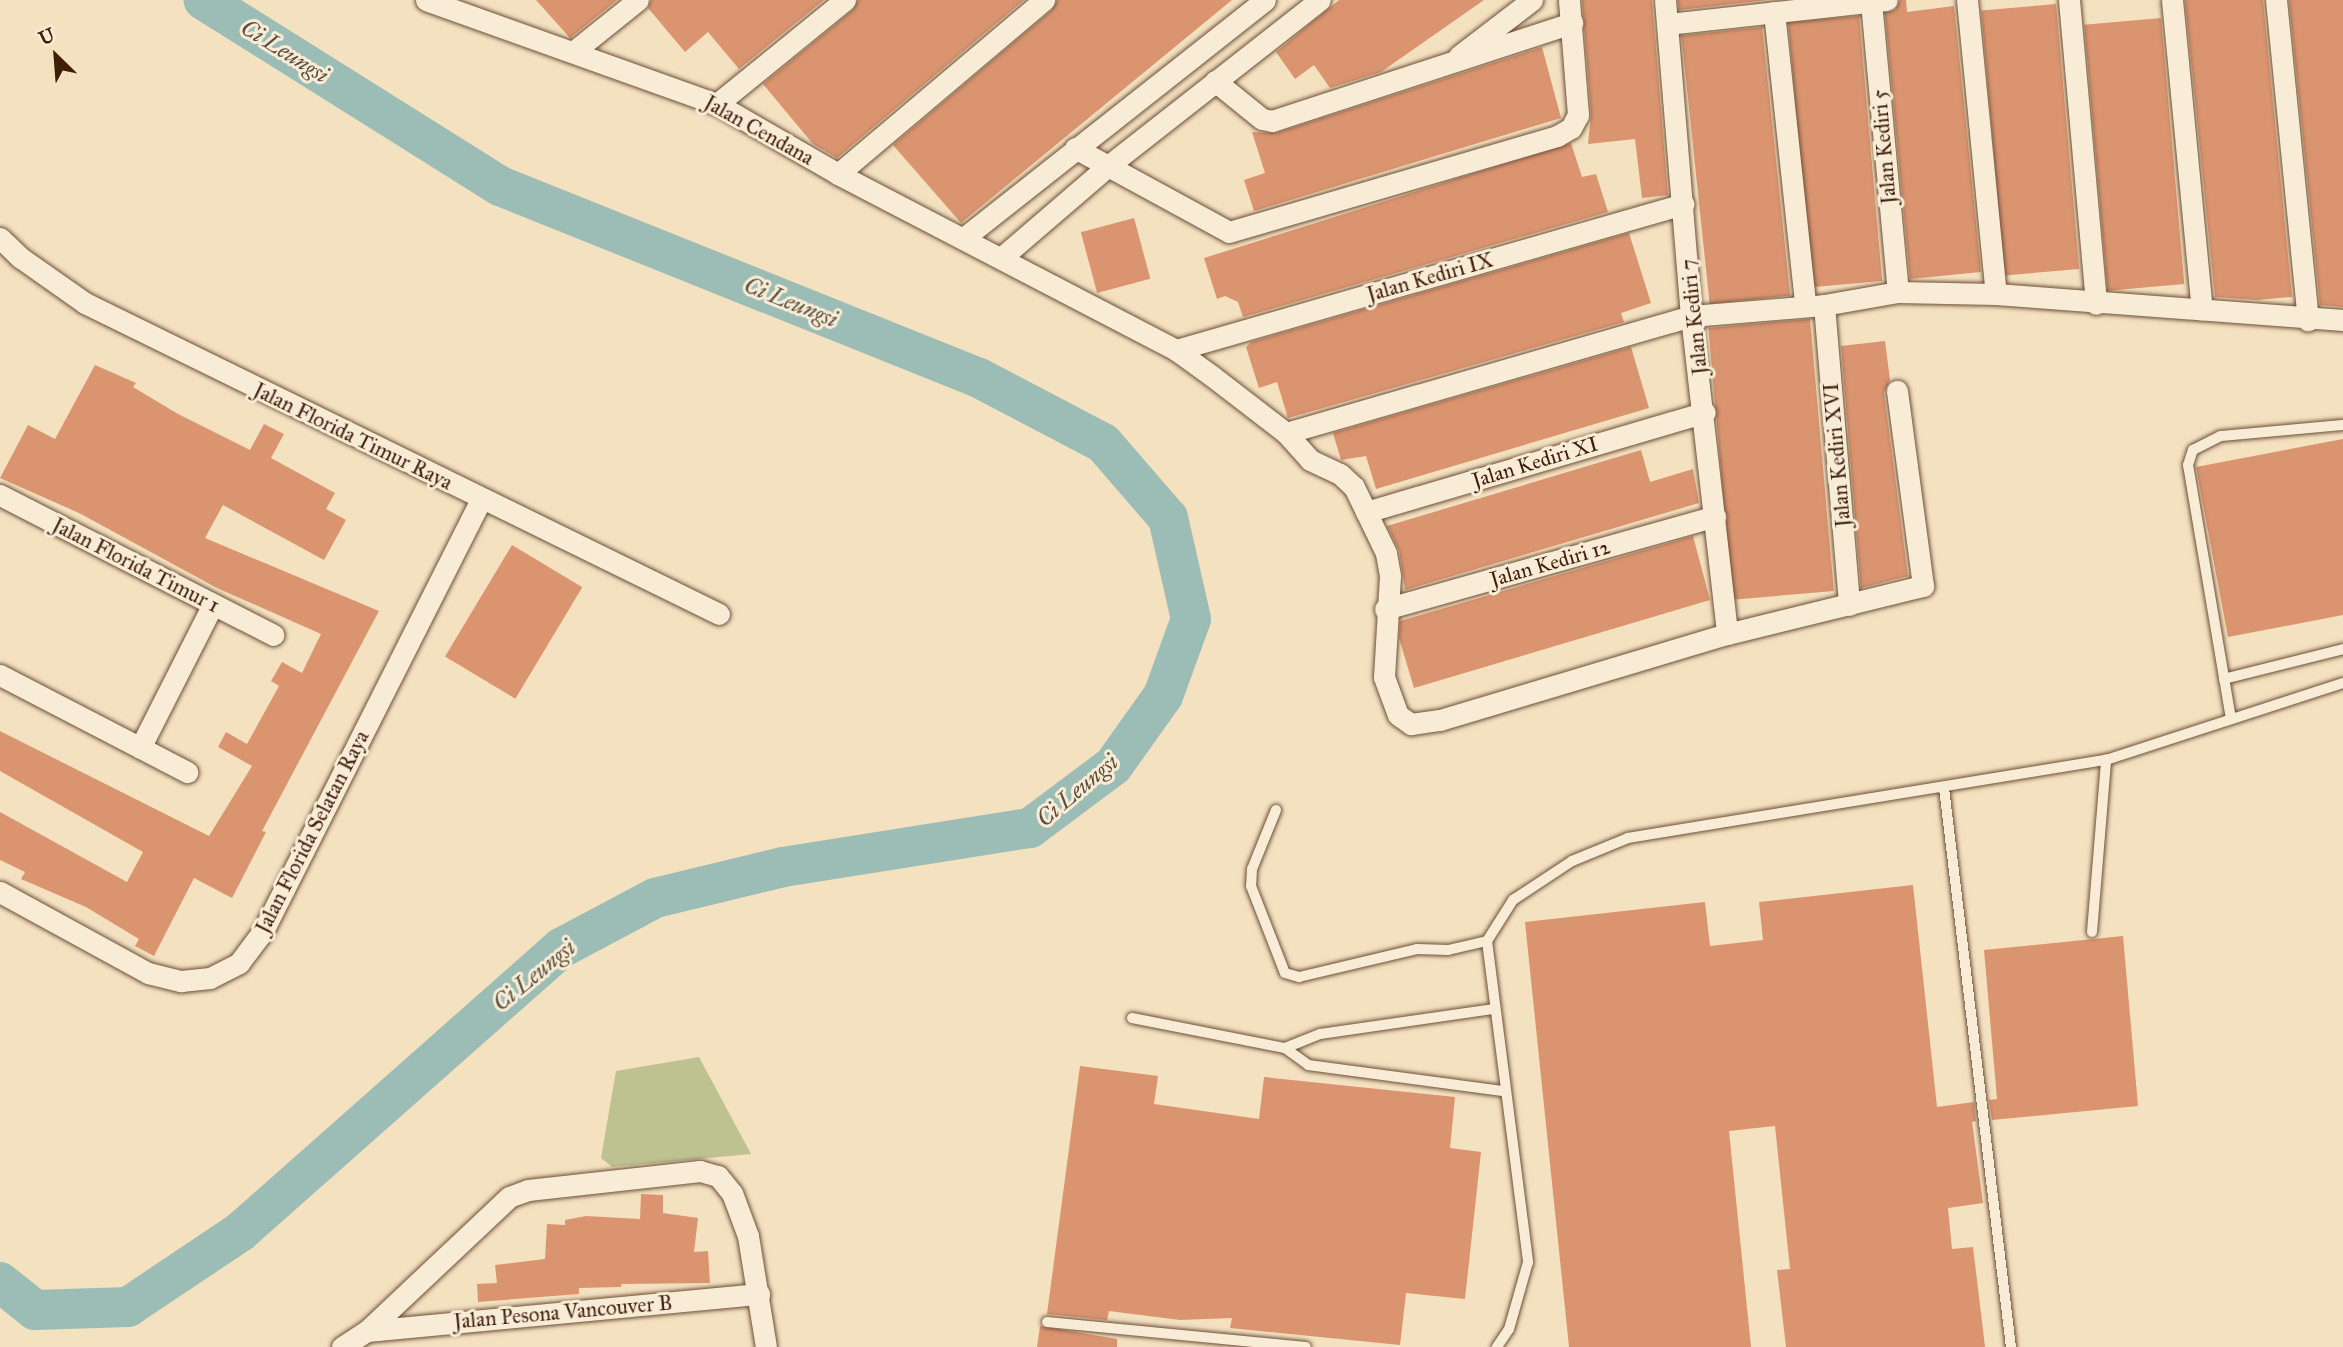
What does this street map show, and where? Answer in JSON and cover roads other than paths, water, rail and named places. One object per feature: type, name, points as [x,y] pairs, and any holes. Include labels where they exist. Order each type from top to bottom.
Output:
[{"type":"street","points":[[573,52],[638,0]]},
{"type":"street","points":[[717,104],[845,0]]},
{"type":"street","points":[[838,174],[1044,0]]},
{"type":"street","points":[[965,237],[1265,0]]},
{"type":"street","points":[[1001,258],[1108,166],[1320,0]]},
{"type":"street","points":[[1453,61],[1532,0]]},
{"type":"street","points":[[1075,148],[1229,232],[1557,136],[1571,128],[1577,115],[1569,0]]},
{"type":"street","name":"Jalan Kediri 7","points":[[1665,0],[1691,317],[1705,412],[1727,634]]},
{"type":"street","points":[[1967,0],[1996,294]]},
{"type":"street","points":[[2069,0],[2096,304]]},
{"type":"street","points":[[2172,0],[2203,310]]},
{"type":"street","points":[[2276,0],[2308,320]]},
{"type":"street","name":"Jalan Cendana","points":[[431,1],[717,104],[838,174],[965,237],[1176,350],[1286,433],[1310,460],[1340,474],[1354,487],[1386,553],[1390,576],[1385,609],[1384,677],[1398,715],[1411,724],[1440,720],[1727,634]]},
{"type":"street","points":[[1668,24],[1879,1]]},
{"type":"street","name":"Jalan Kediri 5","points":[[1879,1],[1898,292]]},
{"type":"street","name":"Jalan Kediri XVI","points":[[1774,12],[1815,304],[1849,605]]},
{"type":"street","points":[[1215,80],[1262,119],[1272,121],[1342,102],[1453,61],[1572,23]]},
{"type":"street","name":"Jalan Kediri IX","points":[[1176,350],[1683,204]]},
{"type":"street","name":"Jalan Florida Timur Raya","points":[[0,238],[85,303],[481,500],[719,614]]},
{"type":"street","points":[[1286,433],[1691,317],[1898,292],[1996,294],[2308,320],[2343,320]]},
{"type":"street","points":[[1727,634],[1923,586],[1897,391]]},
{"type":"street","name":"Jalan Kediri XI","points":[[1366,512],[1705,412]]},
{"type":"street","name":"Jalan Florida Timur 1","points":[[0,495],[273,635]]},
{"type":"street","name":"Jalan Florida Selatan Raya","points":[[0,892],[148,973],[181,981],[210,978],[239,963],[262,933],[481,500]]},
{"type":"street","name":"Jalan Kediri 12","points":[[1385,609],[1715,516]]},
{"type":"street","points":[[140,748],[213,604]]},
{"type":"street","points":[[0,675],[187,772]]},
{"type":"street","name":"Jalan Pesona Vancouver B","points":[[342,1347],[368,1331],[509,1197],[528,1190],[700,1171],[718,1176],[732,1193],[748,1236],[766,1347]]},
{"type":"street","name":"Jalan Pesona Vancouver B","points":[[368,1331],[759,1294]]},
{"type":"lane","points":[[2231,719],[2188,465],[2193,450],[2221,436],[2343,425]]},
{"type":"lane","points":[[2224,679],[2343,649]]},
{"type":"lane","points":[[1497,1347],[1510,1329],[1528,1262],[1486,941],[1513,900],[1572,861],[1628,838],[2106,760],[2343,683]]},
{"type":"lane","points":[[2092,932],[2106,760]]},
{"type":"lane","points":[[1944,788],[2011,1347]]},
{"type":"lane","points":[[1276,810],[1252,869],[1251,886],[1270,941],[1290,977],[1417,949],[1448,950],[1486,941]]},
{"type":"lane","points":[[1285,1048],[1320,1034],[1494,1009]]},
{"type":"lane","points":[[1132,1017],[1285,1048],[1308,1065],[1504,1091]]},
{"type":"lane","points":[[1047,1322],[1306,1347]]},
{"type":"waterway","name":"Ci Leungsi","points":[[0,1282],[35,1310],[128,1307],[240,1232],[561,948],[655,898],[783,867],[1030,828],[1113,766],[1163,696],[1191,619],[1168,518],[1103,443],[979,378],[500,186],[203,0]]}]
